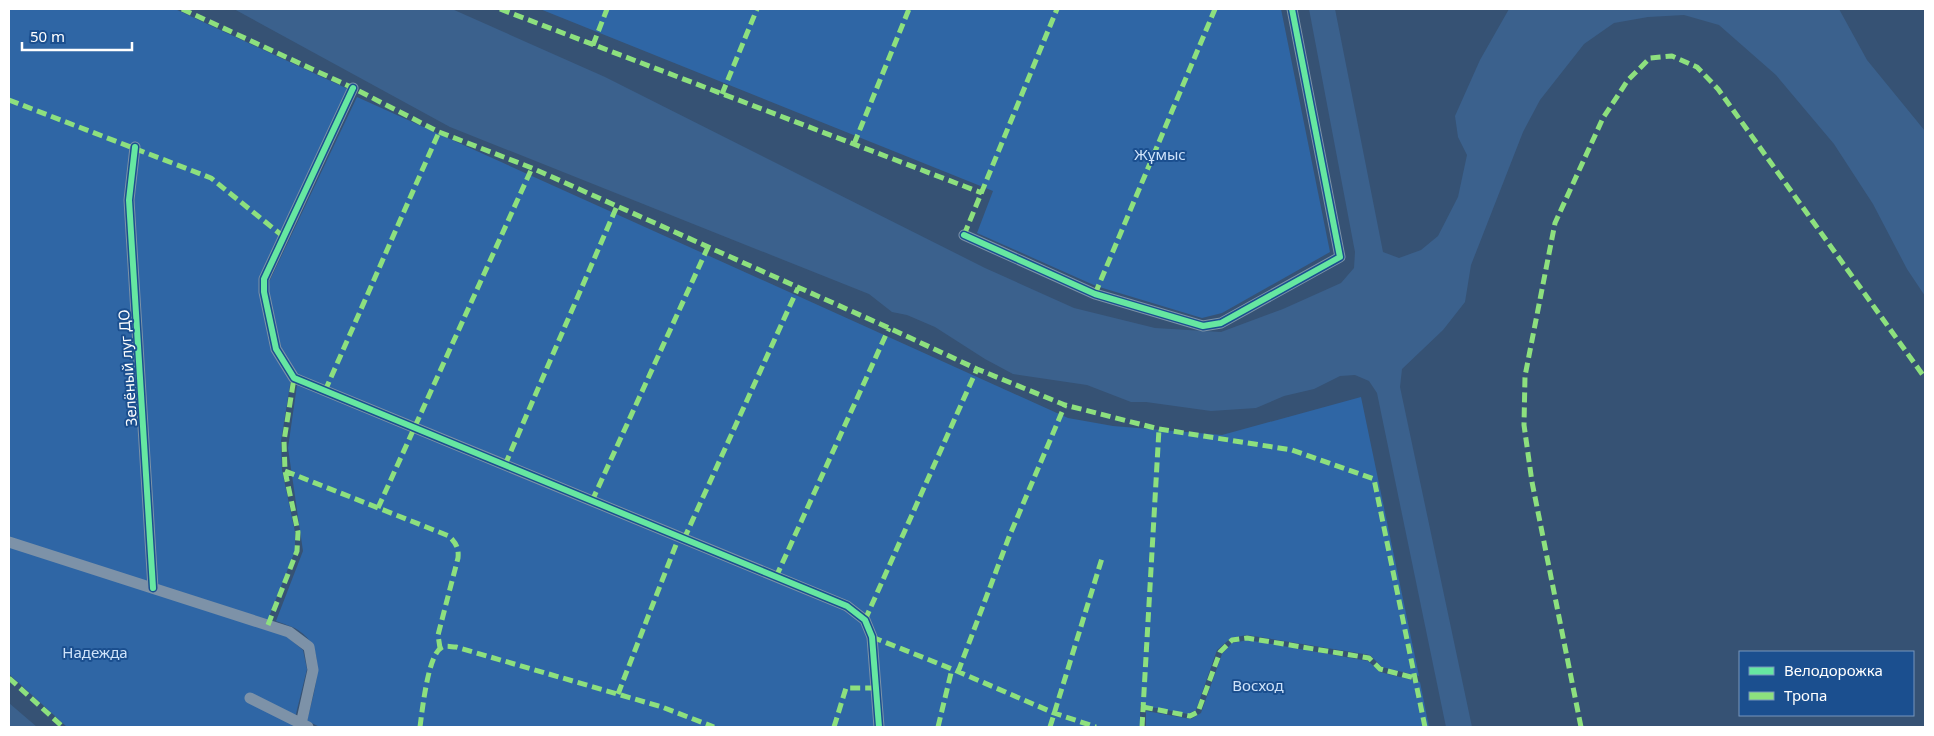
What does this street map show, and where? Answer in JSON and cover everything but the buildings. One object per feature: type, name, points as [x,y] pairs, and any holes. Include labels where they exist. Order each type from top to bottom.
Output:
[{"type":"street","points":[[964,235],[1095,294],[1204,326],[1221,323],[1340,257],[1292,9]]},
{"type":"street","points":[[353,88],[264,279],[264,292],[276,349],[294,378],[847,606],[865,620],[872,637],[879,727]]},
{"type":"street","name":"Зелёный луг ДО","points":[[135,147],[129,200],[153,588]]},
{"type":"street","points":[[9,542],[289,632],[309,647],[314,670],[304,725],[250,698]]},
{"type":"green space","points":[[9,9],[175,9],[348,89],[260,292],[291,379],[281,441],[282,470],[295,532],[295,551],[267,622],[9,538]]},
{"type":"green space","name":"Жұмыс","points":[[540,9],[1281,9],[1330,252],[1222,313],[1202,318],[1096,286],[977,233],[993,191]]},
{"type":"green space","points":[[357,97],[1068,418],[1113,426],[1222,435],[1361,397],[1419,676],[1382,667],[1370,655],[1247,635],[1231,638],[1217,650],[1196,710],[1188,714],[1140,705],[1140,727],[320,727],[307,721],[316,684],[317,660],[314,648],[308,638],[298,630],[276,621],[303,551],[288,448],[297,385],[281,347],[268,293],[270,280]]},
{"type":"green space","name":"Надежда","points":[[9,545],[285,635],[303,650],[307,669],[293,726],[295,727],[67,727],[9,674]]},
{"type":"green space","name":"Восход","points":[[1248,640],[1368,661],[1380,672],[1420,682],[1429,727],[1146,727],[1146,711],[1191,719],[1201,713],[1222,654],[1232,643]]},
{"type":"shaded area","points":[[234,9],[452,9],[605,77],[985,268],[1074,308],[1155,328],[1221,332],[1283,309],[1341,283],[1354,268],[1355,252],[1309,9],[1335,9],[1383,252],[1399,258],[1421,250],[1438,236],[1458,197],[1467,155],[1458,137],[1455,116],[1480,60],[1509,9],[1839,9],[1867,60],[1925,131],[1925,296],[1907,269],[1873,204],[1834,144],[1776,75],[1719,25],[1684,15],[1648,17],[1614,23],[1584,44],[1540,100],[1523,132],[1471,265],[1465,302],[1443,330],[1402,369],[1400,387],[1472,727],[1446,727],[1377,393],[1369,381],[1355,375],[1340,376],[1314,389],[1284,396],[1256,408],[1211,411],[1146,402],[1131,402],[1087,385],[1013,374],[985,359],[935,327],[907,315],[892,312],[869,294],[450,127]]},
{"type":"shaded area","points":[[9,703],[37,727],[9,727]]},
{"type":"marked path","points":[[182,9],[353,88],[439,132],[532,168],[977,369],[1065,405],[1159,429],[1292,450],[1374,479],[1425,727]]},
{"type":"marked path","points":[[500,9],[982,193]]},
{"type":"marked path","points":[[593,45],[607,9]]},
{"type":"marked path","points":[[722,94],[757,9]]},
{"type":"marked path","points":[[854,144],[909,9]]},
{"type":"marked path","points":[[964,235],[1057,9]]},
{"type":"marked path","points":[[1095,294],[1215,9]]},
{"type":"marked path","points":[[1581,727],[1532,482],[1524,425],[1525,376],[1555,223],[1603,118],[1628,80],[1650,58],[1672,56],[1697,67],[1718,89],[1925,378]]},
{"type":"marked path","points":[[9,100],[211,178],[284,237]]},
{"type":"marked path","points":[[325,391],[439,132]]},
{"type":"marked path","points":[[378,508],[532,168]]},
{"type":"marked path","points":[[505,465],[617,206]]},
{"type":"marked path","points":[[592,501],[708,247]]},
{"type":"marked path","points":[[684,539],[798,288]]},
{"type":"marked path","points":[[776,577],[889,328]]},
{"type":"marked path","points":[[865,620],[977,369]]},
{"type":"marked path","points":[[268,625],[297,551],[298,532],[285,471],[284,441],[294,378]]},
{"type":"marked path","points":[[958,672],[1009,537],[1065,405]]},
{"type":"marked path","points":[[1142,727],[1159,429]]},
{"type":"marked path","points":[[285,471],[449,536],[455,543],[458,558],[438,635],[440,648]]},
{"type":"marked path","points":[[618,694],[679,537]]},
{"type":"marked path","points":[[1050,727],[1103,555]]},
{"type":"marked path","points":[[872,637],[1054,713],[1096,727]]},
{"type":"marked path","points":[[1143,707],[1190,716],[1198,712],[1220,652],[1232,640],[1247,638],[1369,658],[1380,669],[1415,678]]},
{"type":"marked path","points":[[420,727],[429,672],[436,653],[446,646],[456,647],[662,707],[714,727]]},
{"type":"marked path","points":[[938,727],[952,669]]},
{"type":"marked path","points":[[9,678],[63,727]]},
{"type":"marked path","points":[[834,727],[846,688],[877,688]]},
{"type":"cycle path","points":[[964,235],[1095,294],[1203,326],[1221,323],[1340,257],[1292,9]]},
{"type":"cycle path","points":[[353,88],[264,279],[264,292],[276,349],[294,378],[847,606],[865,620],[872,637],[879,727]]},
{"type":"cycle path","points":[[135,147],[129,200],[153,588]]}]
